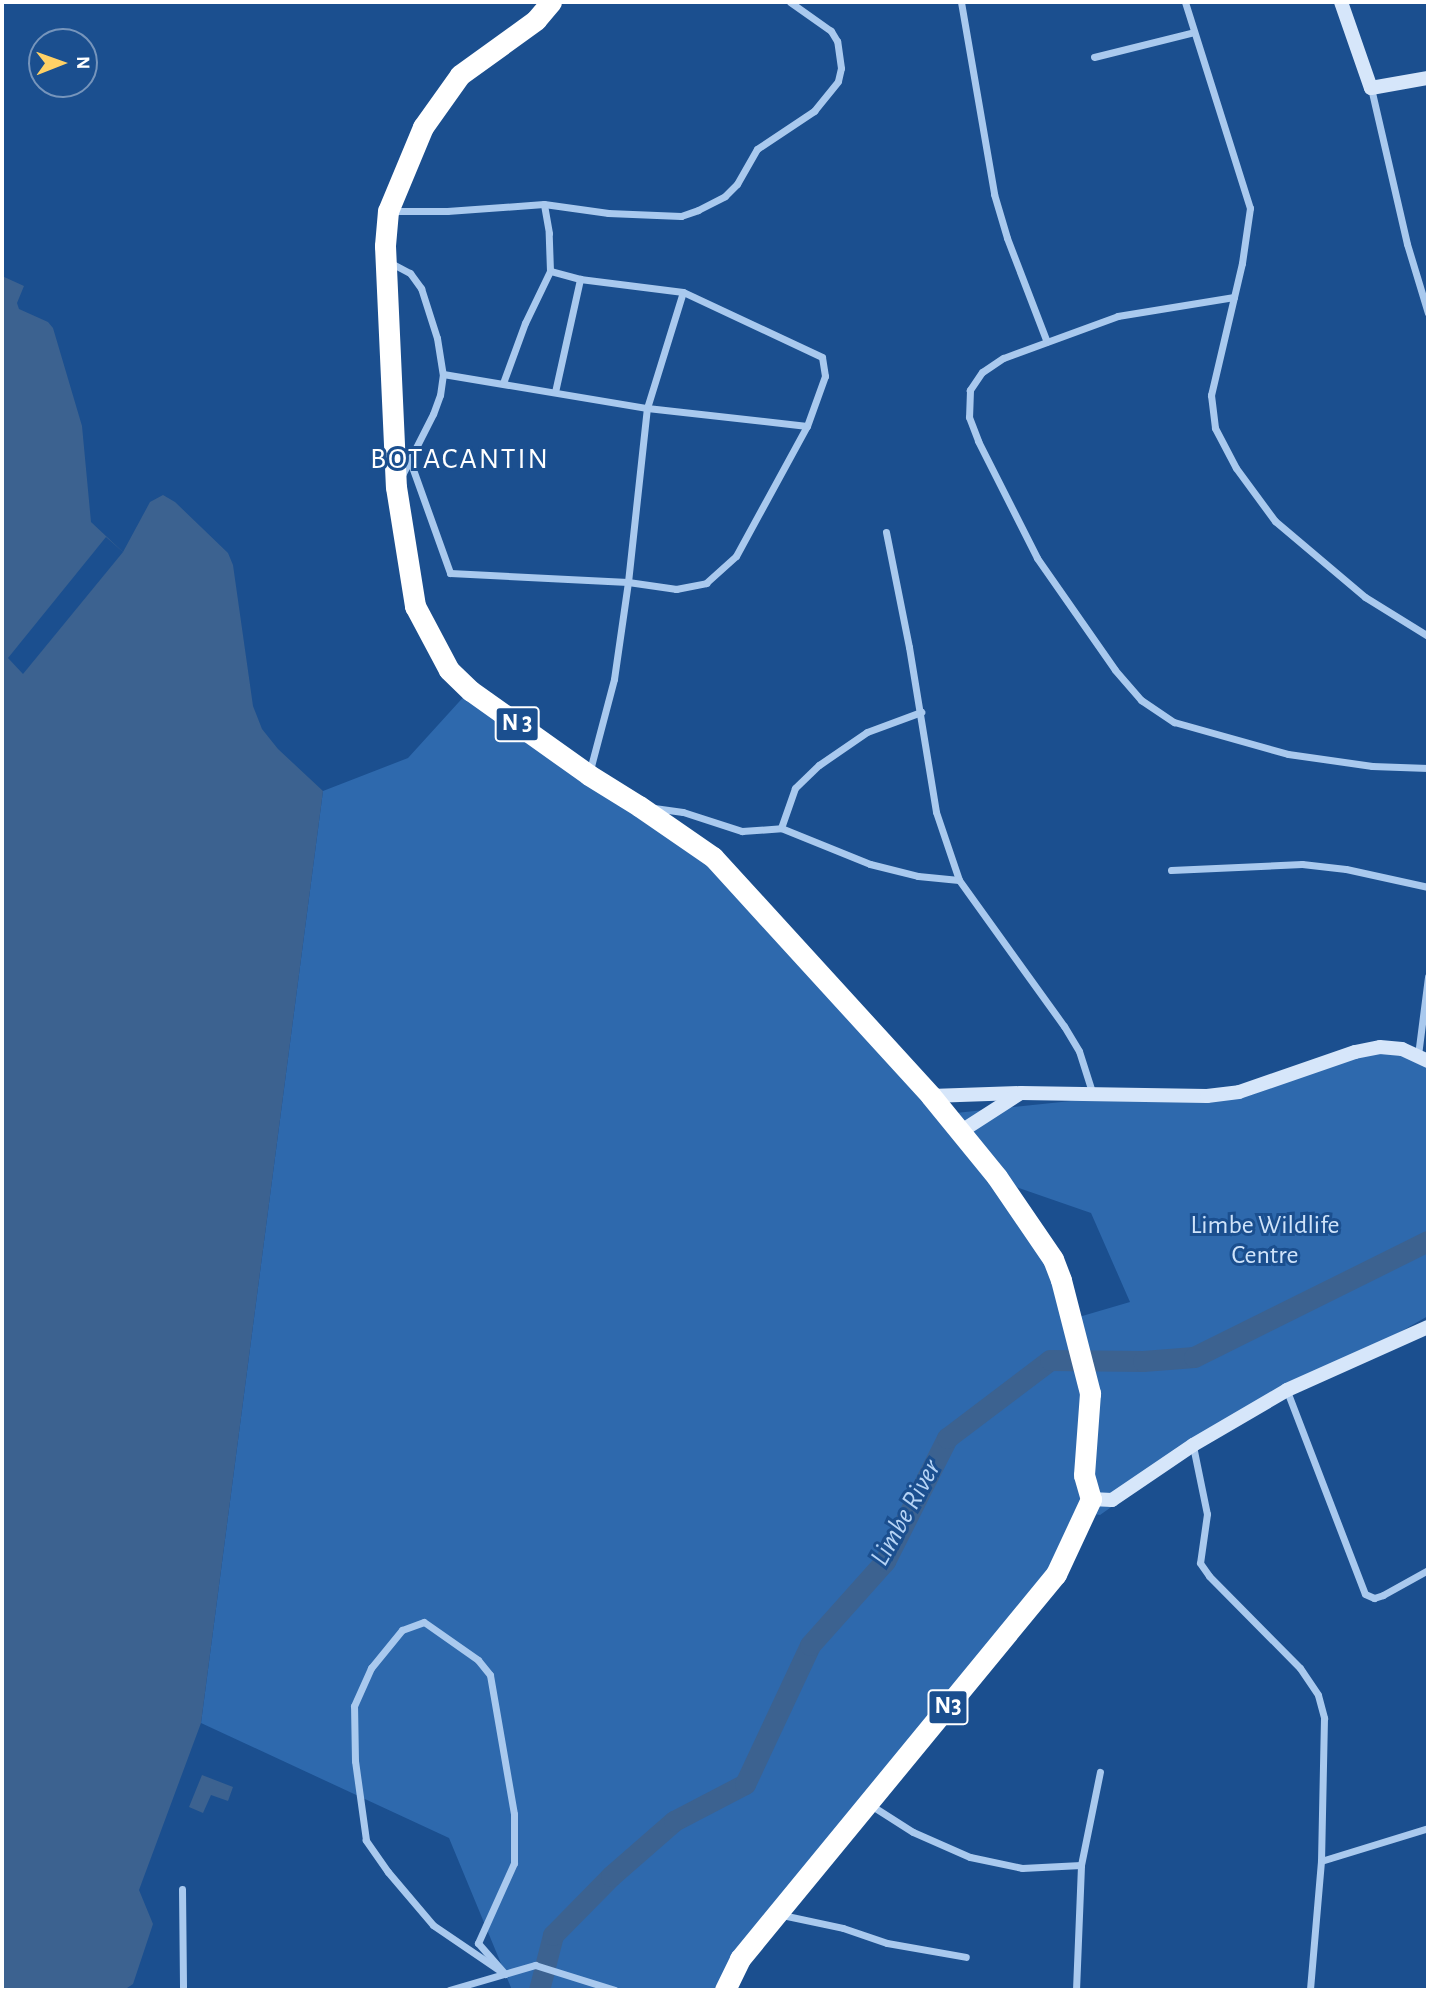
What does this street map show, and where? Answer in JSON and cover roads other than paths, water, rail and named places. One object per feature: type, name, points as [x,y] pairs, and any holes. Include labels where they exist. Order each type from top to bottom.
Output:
[{"type":"highway","name":"N 3","points":[[551,2],[536,20],[460,75],[423,127],[388,211],[386,261],[396,487],[415,606],[449,670],[471,691],[589,775],[713,857],[754,898],[931,1096],[997,1177],[1044,1244],[1061,1280],[1090,1393],[1084,1475],[1091,1499]]},
{"type":"highway","name":"N3","points":[[724,1990],[740,1959],[1056,1574],[1091,1499]]},
{"type":"street","points":[[388,211],[447,211],[544,204],[608,213],[681,216],[725,196],[737,184],[757,149],[814,111],[838,81],[841,68],[837,41],[821,23],[790,2]]},
{"type":"street","points":[[961,2],[994,194],[1007,238],[1047,342]]},
{"type":"street","points":[[1185,2],[1250,208],[1249,229],[1211,395],[1211,411],[1216,428],[1236,468],[1257,499],[1295,540],[1365,597],[1428,636]]},
{"type":"street","points":[[1341,2],[1371,88],[1407,244],[1428,313]]},
{"type":"street","points":[[1094,57],[1194,32]]},
{"type":"street","points":[[1371,88],[1428,78]]},
{"type":"street","points":[[503,383],[525,323],[550,271],[549,233],[544,204]]},
{"type":"street","points":[[386,261],[410,273],[421,288],[435,329],[443,374],[440,395],[396,487]]},
{"type":"street","points":[[410,461],[450,573],[628,582],[676,589],[706,583],[736,556],[807,426],[825,376],[822,357],[683,292],[580,279],[550,271]]},
{"type":"street","points":[[555,392],[580,279]]},
{"type":"street","points":[[589,775],[614,679],[628,582],[647,408],[683,292]]},
{"type":"street","points":[[1234,297],[1118,316],[1003,358],[982,372],[970,390],[969,418],[1037,558],[1115,670],[1141,700],[1174,722],[1275,750],[1371,766],[1428,768]]},
{"type":"street","points":[[443,374],[647,408],[807,426]]},
{"type":"street","points":[[886,532],[921,712],[936,812],[959,880],[1074,1043],[1093,1096]]},
{"type":"street","points":[[781,828],[795,788],[819,765],[867,732],[921,712]]},
{"type":"street","points":[[639,806],[682,812],[742,831],[781,828],[870,864],[918,876],[959,880]]},
{"type":"street","points":[[1171,870],[1302,864],[1346,869],[1428,887]]},
{"type":"street","points":[[931,1096],[1021,1093],[1207,1096],[1239,1092],[1355,1052],[1380,1047],[1423,1058],[1428,977]]},
{"type":"street","points":[[960,1132],[1021,1093]]},
{"type":"street","points":[[1091,1499],[1112,1500],[1193,1445],[1287,1390],[1428,1327]]},
{"type":"street","points":[[1287,1390],[1365,1594],[1374,1598],[1383,1595],[1428,1570]]},
{"type":"street","points":[[1193,1445],[1207,1514],[1200,1563],[1209,1576],[1300,1668],[1318,1695],[1324,1718],[1321,1861],[1310,1990]]},
{"type":"street","points":[[424,1622],[478,1660],[490,1675],[514,1815],[514,1863],[478,1943],[505,1974],[433,1925],[388,1872],[366,1840],[355,1761],[354,1706],[371,1668],[402,1630],[424,1622]]},
{"type":"street","points":[[1076,1990],[1081,1865],[1100,1772]]},
{"type":"street","points":[[869,1803],[913,1832],[970,1857],[1022,1868],[1081,1865]]},
{"type":"street","points":[[1321,1861],[1428,1828]]},
{"type":"street","points":[[182,1889],[183,1990]]},
{"type":"street","points":[[778,1914],[843,1928],[887,1944],[966,1957]]},
{"type":"street","points":[[449,1990],[535,1965],[615,1990]]},
{"type":"waterway","name":"Limbe River","points":[[539,1990],[553,1935],[611,1876],[674,1821],[745,1784],[810,1645],[885,1561],[947,1438],[1050,1360],[1143,1361],[1194,1357],[1428,1241]]},
{"type":"district","name":"BOTACANTIN","points":[[460,459]]},
{"type":"park label","name":"Limbe Wildlife Centre","points":[[1265,1241]]}]
